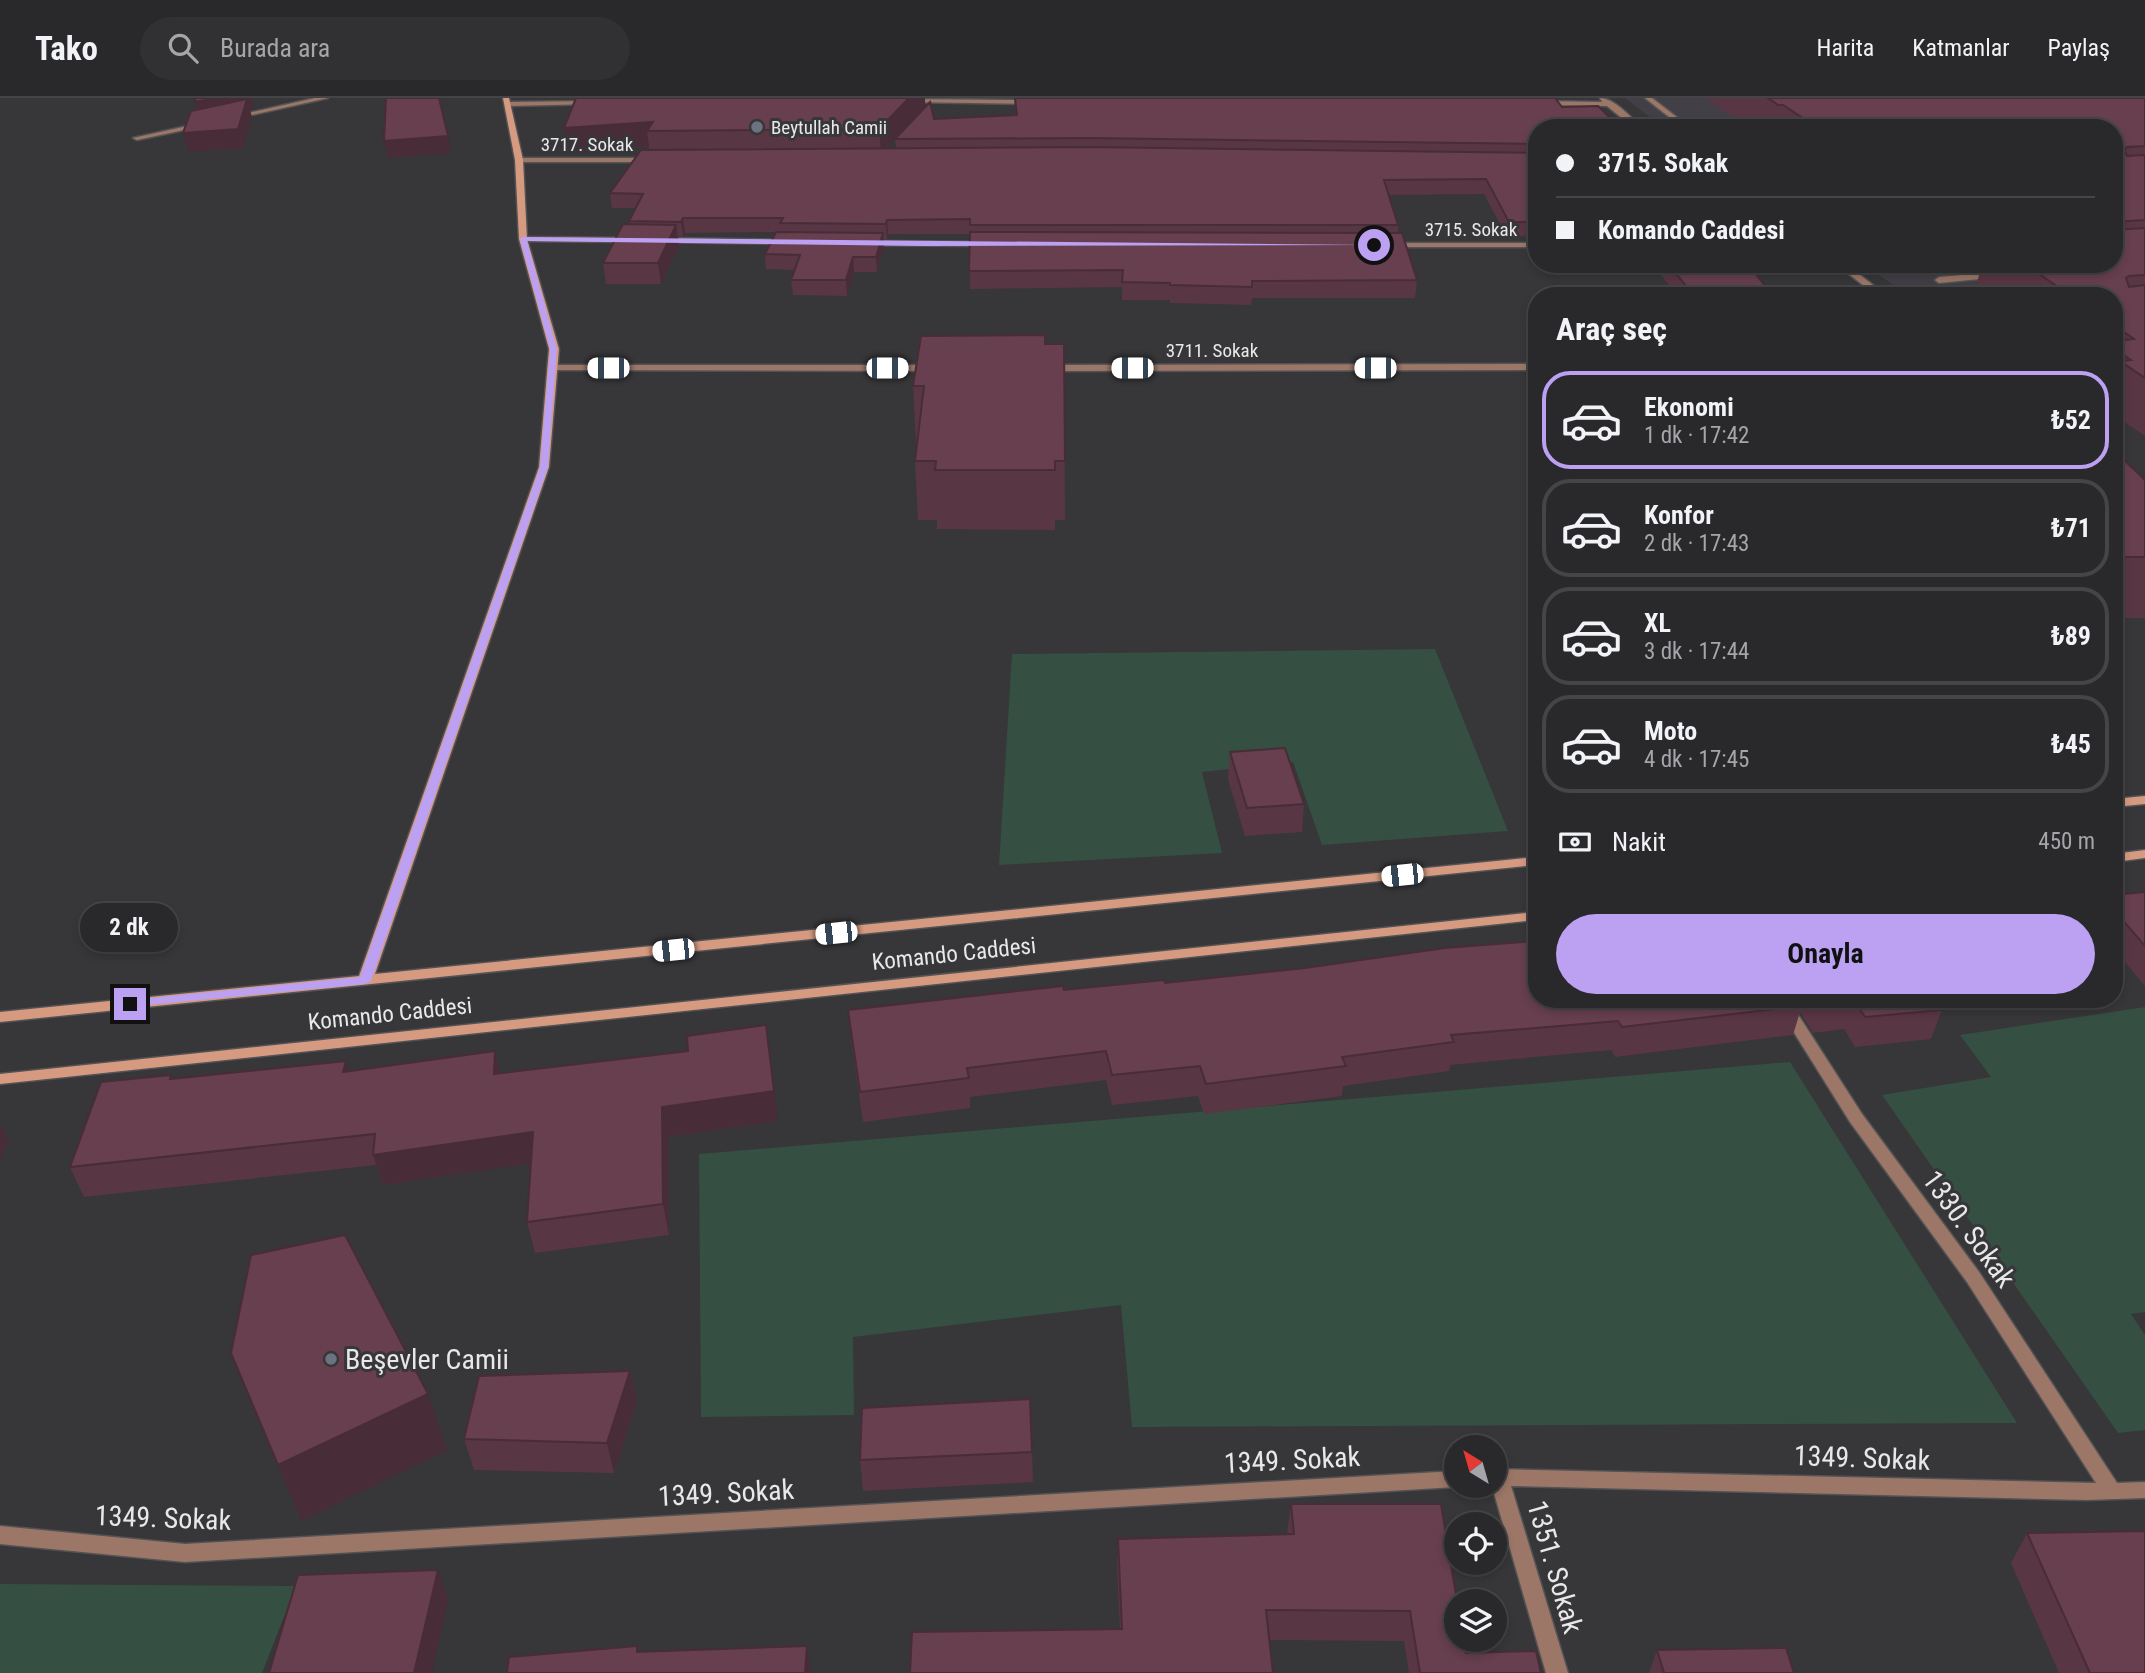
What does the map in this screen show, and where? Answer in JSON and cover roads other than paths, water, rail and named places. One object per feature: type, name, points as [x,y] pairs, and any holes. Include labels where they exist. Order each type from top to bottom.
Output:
[{"type":"main road","points":[[365,981],[544,467],[554,349],[523,239],[519,160],[507,101]]},
{"type":"main road","points":[[2123,802],[2145,800]]},
{"type":"main road","points":[[2123,857],[2145,854]]},
{"type":"main road","name":"Komando Caddesi","points":[[0,1017],[1528,862]]},
{"type":"main road","name":"Komando Caddesi","points":[[0,1079],[1528,917]]},
{"type":"street","points":[[219,121],[326,98]]},
{"type":"street","points":[[1602,98],[1628,119]]},
{"type":"street","points":[[1648,98],[1676,119]]},
{"type":"street","points":[[930,108],[938,99]]},
{"type":"street","points":[[895,101],[938,99],[1043,102]]},
{"type":"street","points":[[507,101],[605,103]]},
{"type":"street","points":[[1528,103],[1609,104]]},
{"type":"street","points":[[137,138],[205,124]]},
{"type":"street","name":"3717. Sokak","points":[[519,160],[662,160]]},
{"type":"street","points":[[523,239],[800,242]]},
{"type":"street","points":[[856,243],[993,244]]},
{"type":"street","name":"3715. Sokak","points":[[1374,245],[1528,245]]},
{"type":"street","points":[[1852,273],[1871,287]]},
{"type":"street","points":[[1939,279],[2005,275]]},
{"type":"street","name":"3711. Sokak","points":[[1040,368],[1528,367]]},
{"type":"street","points":[[552,368],[943,368]]},
{"type":"street","name":"1330. Sokak","points":[[1786,1008],[1856,1118],[1973,1277],[2112,1491]]},
{"type":"street","name":"1349. Sokak","points":[[1507,1477],[2145,1490]]},
{"type":"street","name":"1349. Sokak","points":[[0,1535],[186,1552],[1444,1480]]},
{"type":"street","name":"1351. Sokak","points":[[1503,1498],[1557,1673]]},
{"type":"place","name":"Beytullah Camii","points":[[757,127]]},
{"type":"place","name":"Beşevler Camii","points":[[331,1359]]}]
